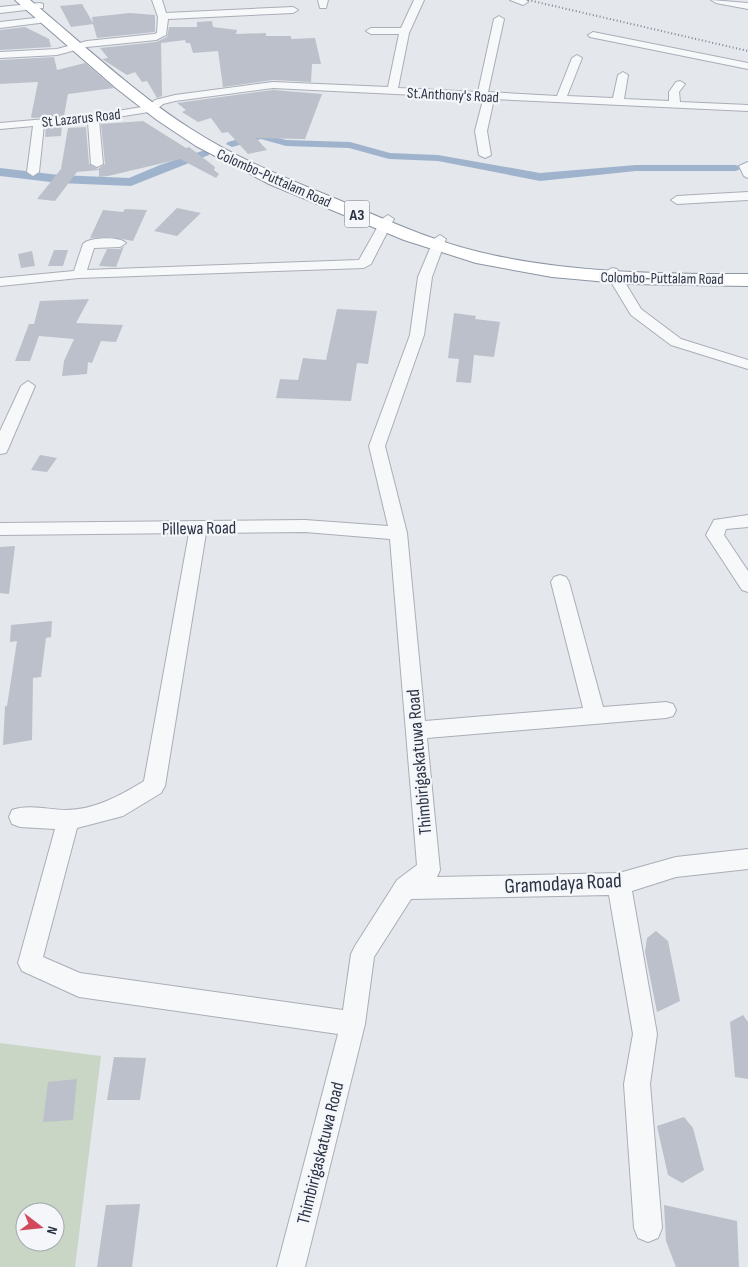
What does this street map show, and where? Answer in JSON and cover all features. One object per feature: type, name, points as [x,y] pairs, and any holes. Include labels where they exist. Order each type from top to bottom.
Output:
[{"type":"highway","name":"Colombo-Puttalam Road","points":[[34,7],[155,106],[216,152],[245,166],[386,222],[439,242],[560,267],[614,275],[748,280]]},
{"type":"highway","name":"Colombo-Puttalam Road","points":[[614,275],[748,274]]},
{"type":"street","points":[[0,55],[44,53],[81,46],[156,37],[161,35],[164,28],[164,16],[157,0]]},
{"type":"street","points":[[392,92],[405,31],[419,0]]},
{"type":"street","points":[[716,0],[748,6]]},
{"type":"street","points":[[0,10],[34,7]]},
{"type":"street","points":[[0,25],[34,7]]},
{"type":"street","points":[[164,16],[293,10]]},
{"type":"street","points":[[485,155],[481,130],[499,19]]},
{"type":"street","points":[[371,31],[405,31]]},
{"type":"street","points":[[593,35],[748,66]]},
{"type":"street","points":[[560,100],[577,58]]},
{"type":"street","points":[[618,102],[623,75]]},
{"type":"street","points":[[675,105],[674,92],[680,84]]},
{"type":"street","name":"St.Anthony's Road","points":[[155,106],[175,98],[273,85],[485,97],[748,108]]},
{"type":"street","name":"St Lazarus Road","points":[[0,126],[93,118],[155,106]]},
{"type":"street","points":[[93,118],[97,164]]},
{"type":"street","points":[[33,172],[39,122]]},
{"type":"street","points":[[748,165],[745,166],[748,174]]},
{"type":"street","points":[[678,200],[748,196]]},
{"type":"street","points":[[0,282],[79,274],[364,264],[386,222]]},
{"type":"street","name":"Thimbirigaskatuwa Road","points":[[291,1267],[353,1024],[363,954],[405,888],[429,870],[398,533],[377,446],[417,335],[425,277],[439,242]]},
{"type":"street","points":[[79,274],[89,244],[120,244]]},
{"type":"street","points":[[614,275],[636,312],[676,342],[748,365]]},
{"type":"street","points":[[0,449],[28,386]]},
{"type":"street","points":[[748,521],[720,524],[715,535],[748,585]]},
{"type":"street","name":"Pillewa Road","points":[[0,529],[305,526],[398,533]]},
{"type":"street","points":[[20,817],[68,820],[115,809],[154,786],[198,528]]},
{"type":"street","points":[[560,582],[595,716]]},
{"type":"street","points":[[416,730],[666,710]]},
{"type":"street","points":[[68,820],[30,963],[79,985],[353,1024]]},
{"type":"street","name":"Gramodaya Road","points":[[405,888],[619,884],[676,867],[748,858]]},
{"type":"street","points":[[619,884],[645,1034],[637,1084],[648,1228]]},
{"type":"green space","points":[[0,1043],[101,1056],[75,1267],[0,1267]]},
{"type":"building","points":[[82,4],[93,23],[92,17],[130,13],[155,15],[155,32],[97,38],[93,24],[71,27],[60,6]]},
{"type":"building","points":[[212,21],[213,27],[237,30],[236,34],[266,33],[266,36],[291,36],[291,39],[315,38],[321,64],[312,64],[311,82],[273,80],[223,87],[218,51],[193,53],[190,43],[186,43],[185,40],[161,43],[162,96],[157,98],[147,81],[142,82],[135,72],[127,75],[102,59],[108,58],[100,48],[156,42],[167,37],[169,27],[197,27],[197,22]]},
{"type":"building","points":[[25,27],[49,39],[51,47],[0,50],[0,30]]},
{"type":"building","points":[[54,57],[57,70],[85,63],[114,88],[68,94],[64,116],[31,117],[38,82],[0,84],[0,60]]},
{"type":"building","points":[[273,90],[322,94],[305,139],[256,138],[267,150],[248,154],[228,132],[222,133],[211,118],[198,122],[182,112],[186,110],[177,103]]},
{"type":"building","points":[[143,121],[186,148],[189,147],[215,167],[214,170],[219,174],[216,178],[180,159],[108,176],[99,177],[99,170],[77,172],[55,201],[37,199],[61,169],[68,128],[86,127],[89,164],[98,169],[105,164],[101,124]]},
{"type":"building","points":[[62,126],[61,136],[45,137],[46,127]]},
{"type":"building","points":[[177,208],[201,213],[177,236],[154,231]]},
{"type":"building","points":[[125,209],[147,210],[133,241],[111,237],[90,238],[103,210],[123,212]]},
{"type":"building","points":[[124,246],[116,267],[99,266],[107,249],[120,249]]},
{"type":"building","points":[[54,250],[68,250],[63,266],[48,266]]},
{"type":"building","points":[[32,251],[35,266],[21,268],[18,254]]},
{"type":"building","points":[[89,299],[76,323],[123,325],[116,342],[101,341],[92,363],[88,362],[87,374],[62,376],[64,361],[74,339],[39,336],[30,361],[15,361],[29,324],[34,324],[40,301]]},
{"type":"building","points":[[337,309],[377,311],[368,364],[357,363],[351,401],[276,398],[280,379],[298,380],[303,358],[326,360]]},
{"type":"building","points":[[454,313],[476,316],[475,319],[500,322],[494,357],[474,355],[471,383],[456,382],[459,359],[448,358]]},
{"type":"building","points":[[40,455],[57,458],[47,472],[31,470]]},
{"type":"building","points":[[15,546],[9,594],[0,593],[0,547]]},
{"type":"building","points":[[52,621],[51,637],[46,638],[41,677],[33,678],[32,740],[3,745],[5,706],[7,706],[17,641],[10,642],[11,625]]},
{"type":"building","points":[[656,931],[668,941],[680,1001],[657,1012],[645,952],[647,938]]},
{"type":"building","points":[[743,1015],[748,1022],[748,1079],[735,1077],[730,1022]]},
{"type":"building","points":[[114,1057],[146,1058],[140,1100],[107,1100]]},
{"type":"building","points":[[77,1079],[73,1120],[43,1122],[48,1082]]},
{"type":"building","points":[[684,1117],[693,1128],[704,1170],[682,1183],[668,1175],[657,1126]]},
{"type":"building","points":[[140,1204],[132,1267],[97,1267],[106,1205]]},
{"type":"building","points":[[664,1205],[737,1221],[739,1267],[676,1267],[666,1241]]},
{"type":"waterway","points":[[232,144],[261,136],[286,143],[350,145],[389,156],[438,158],[540,177],[636,168],[736,168]]},
{"type":"waterway","points":[[0,172],[59,179],[131,182],[164,167],[205,153]]},
{"type":"railway","points":[[528,0],[748,51]]}]
